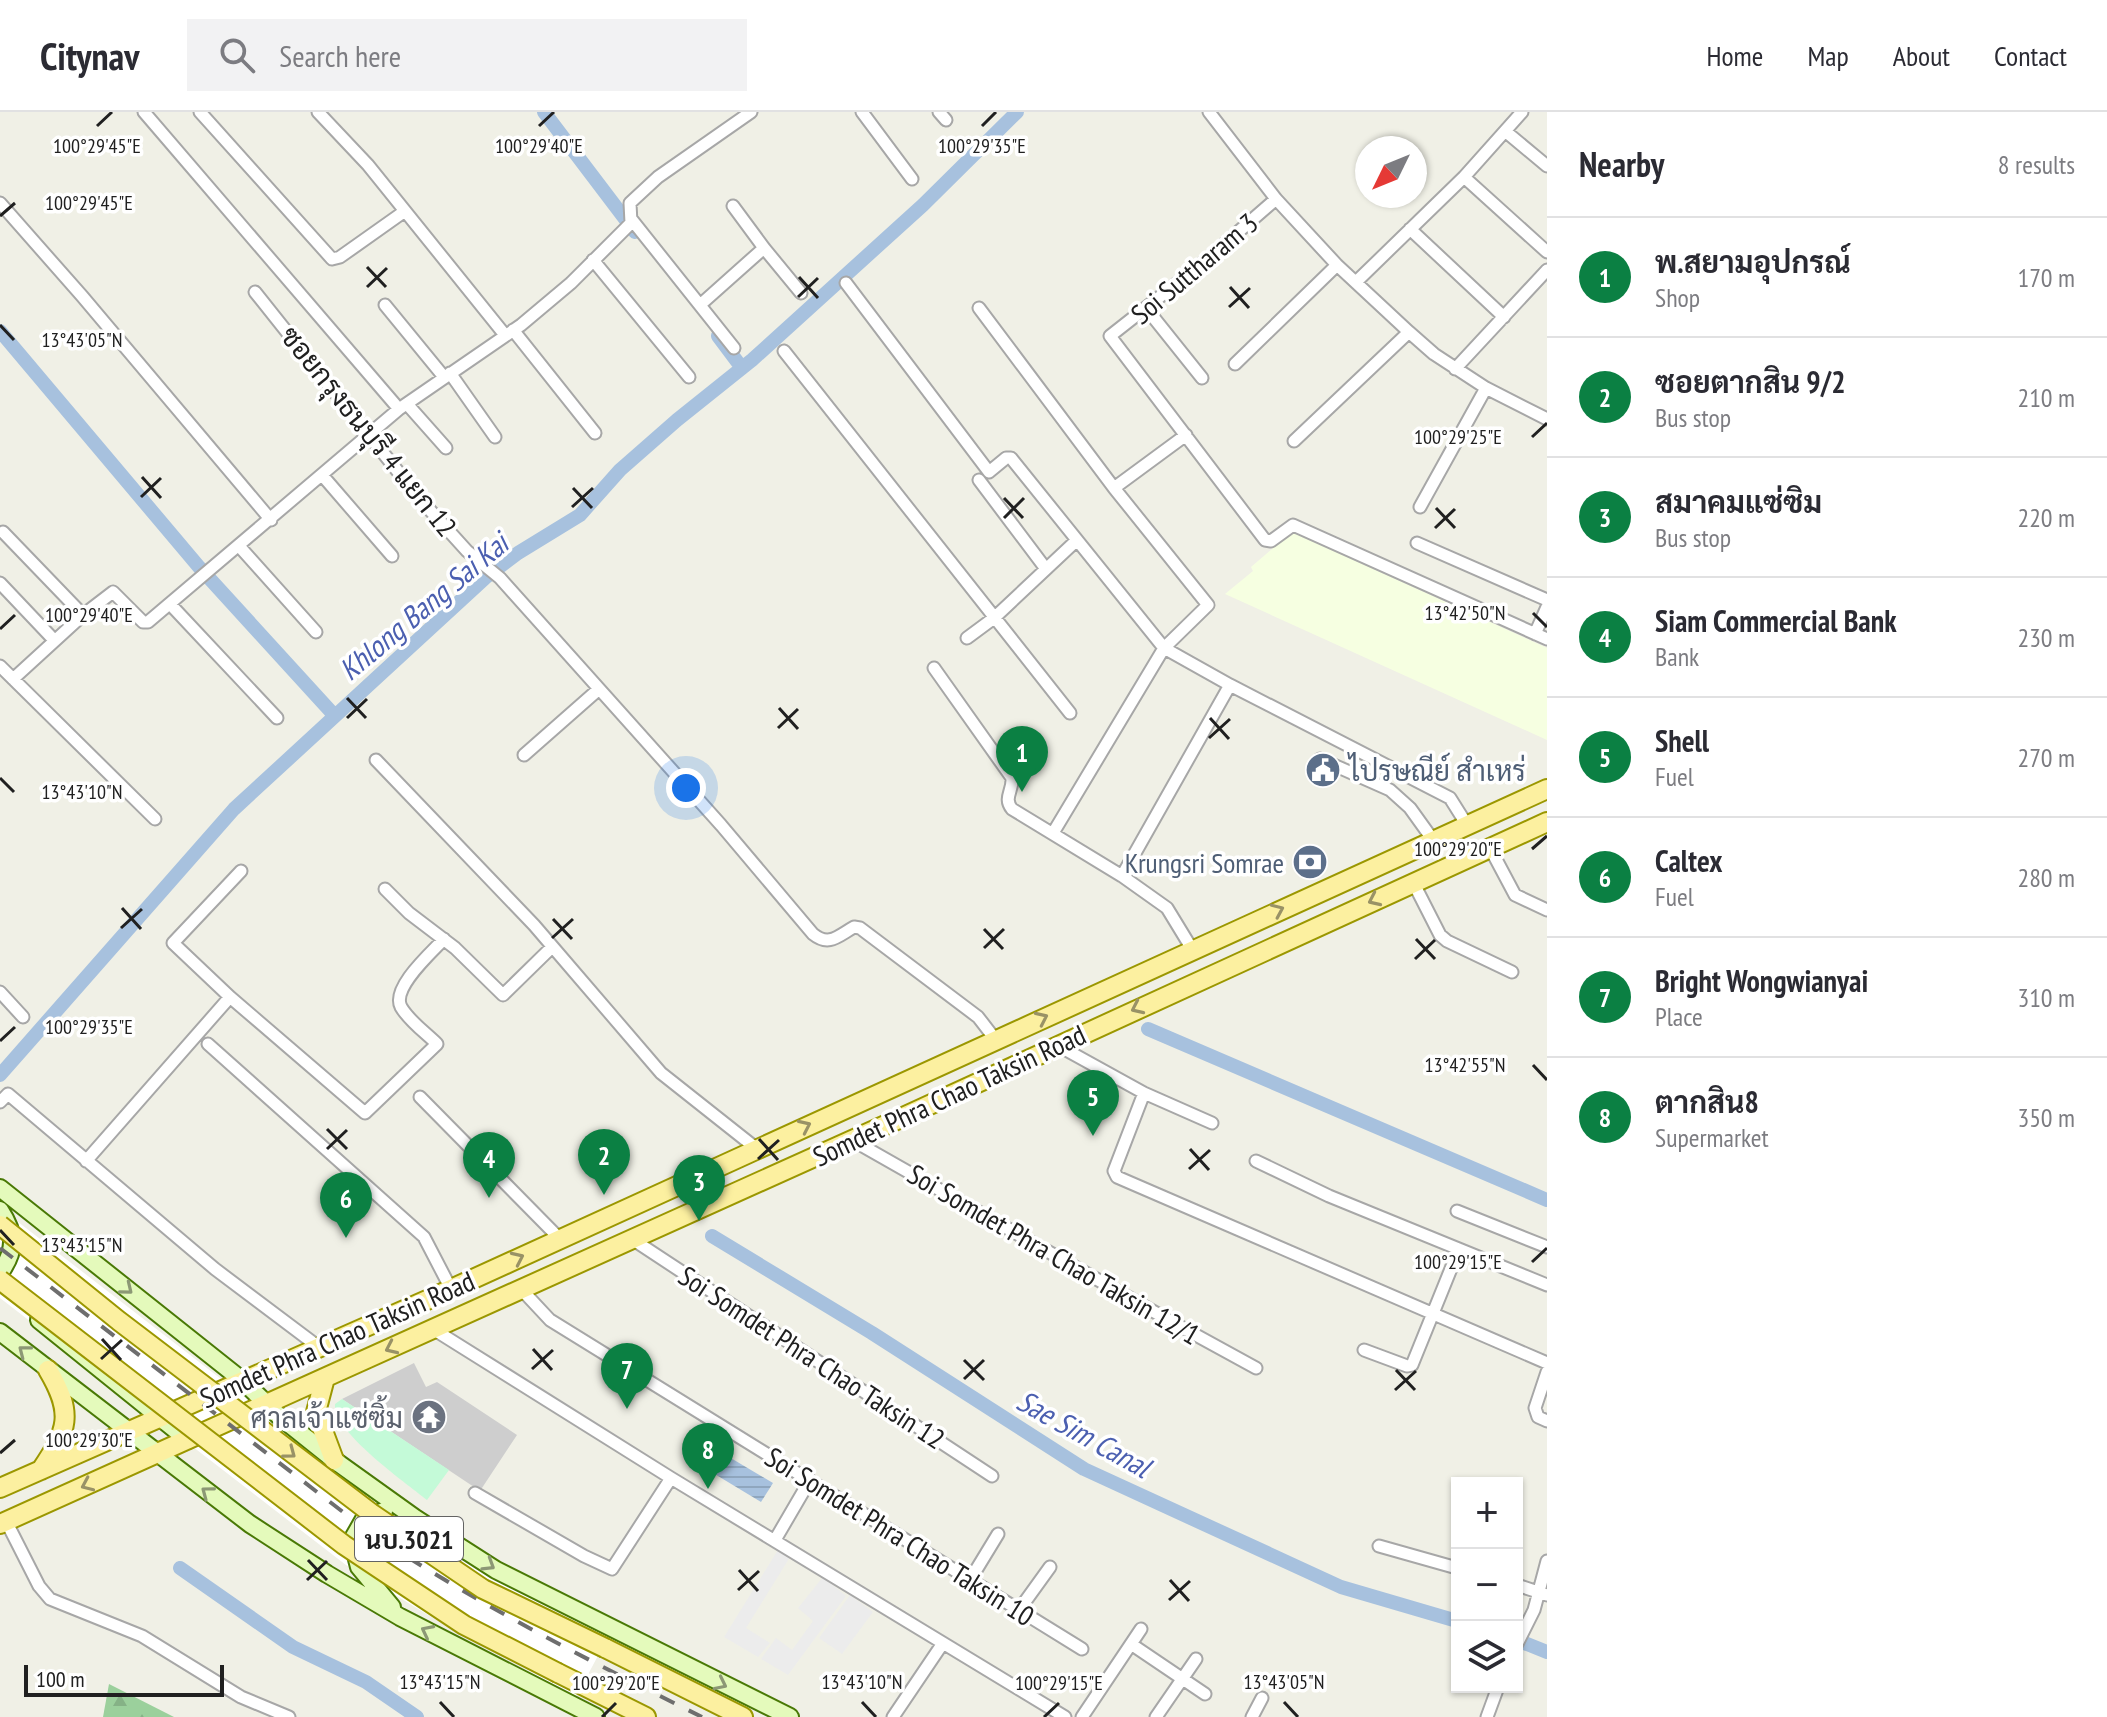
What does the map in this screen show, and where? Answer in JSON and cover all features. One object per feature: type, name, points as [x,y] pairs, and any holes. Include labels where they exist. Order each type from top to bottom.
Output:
[{"type":"main road","name":"Somdet Phra Chao Taksin Road","points":[[0,1488],[451,1289],[1547,789]]},
{"type":"main road","points":[[1488,816],[1496,845]]},
{"type":"main road","name":"Somdet Phra Chao Taksin Road","points":[[3,1522],[158,1454],[188,1433],[267,1405],[1547,822]]},
{"type":"main road","points":[[1437,839],[1455,863]]},
{"type":"main road","points":[[0,1188],[243,1381]]},
{"type":"main road","points":[[0,1210],[14,1241],[10,1258],[1,1274],[18,1303],[159,1418],[188,1433]]},
{"type":"main road","name":"นบ.3021","points":[[0,1225],[371,1513],[483,1589],[743,1717]]},
{"type":"main road","name":"นบ.3021","points":[[1,1274],[188,1433],[344,1545],[464,1625],[646,1717]]},
{"type":"main road","points":[[0,1332],[131,1431]]},
{"type":"main road","points":[[41,1470],[59,1443],[66,1417],[62,1393],[48,1370]]},
{"type":"main road","points":[[325,1378],[316,1412],[334,1460]]},
{"type":"main road","name":"นบ.3021","points":[[243,1381],[334,1460],[415,1518],[496,1570],[790,1717]]},
{"type":"main road","name":"นบ.3021","points":[[131,1431],[262,1532],[400,1617],[590,1716]]},
{"type":"main road","points":[[400,1617],[359,1567],[352,1540],[364,1519],[389,1508],[415,1518]]},
{"type":"street","points":[[144,112],[403,406],[446,448]]},
{"type":"street","points":[[200,112],[332,259],[340,257],[405,211]]},
{"type":"street","points":[[318,112],[368,165],[595,433]]},
{"type":"street","points":[[734,348],[628,225],[628,209],[630,203],[658,177],[751,112]]},
{"type":"street","points":[[862,112],[912,179]]},
{"type":"street","points":[[1209,112],[1276,199],[1337,265],[1409,332],[1455,369],[1547,419]]},
{"type":"street","points":[[1356,282],[1464,177],[1522,112]]},
{"type":"street","points":[[1505,131],[1547,166]]},
{"type":"street","points":[[1464,177],[1547,252]]},
{"type":"street","name":"Soi Suttharam 3","points":[[1186,435],[1110,336],[1199,266],[1276,199]]},
{"type":"street","points":[[0,203],[271,520]]},
{"type":"street","points":[[733,206],[801,293]]},
{"type":"street","points":[[13,679],[54,640],[113,592],[146,623],[403,406],[509,333],[571,283],[628,225]]},
{"type":"street","points":[[1410,229],[1504,317]]},
{"type":"street","points":[[700,305],[764,248]]},
{"type":"street","points":[[593,260],[689,377]]},
{"type":"street","points":[[1235,364],[1337,265]]},
{"type":"street","points":[[1455,369],[1547,270]]},
{"type":"street","points":[[846,283],[989,472],[1006,458],[1011,458],[1164,648],[1450,798],[1467,825]]},
{"type":"street","name":"ซอยกรุงธนบุรี 4 แยก 12","points":[[255,292],[419,498],[485,567],[500,578],[721,825],[813,934],[820,940],[830,942],[854,927],[860,928],[978,1017],[995,1039]]},
{"type":"street","points":[[385,305],[447,375],[495,437]]},
{"type":"street","points":[[979,308],[1114,488],[1208,605],[1164,648],[1053,833]]},
{"type":"street","points":[[1146,308],[1202,378]]},
{"type":"street","points":[[1294,441],[1409,332]]},
{"type":"street","points":[[784,351],[1070,713]]},
{"type":"street","points":[[1420,507],[1486,388]]},
{"type":"street","points":[[1114,488],[1186,435],[1265,540],[1271,541],[1293,525],[1541,636],[1547,607]]},
{"type":"street","points":[[322,475],[392,556]]},
{"type":"street","points":[[979,480],[1046,569]]},
{"type":"street","points":[[3,532],[83,615]]},
{"type":"street","points":[[967,638],[994,618],[1077,540]]},
{"type":"street","points":[[1417,543],[1547,600]]},
{"type":"street","points":[[239,546],[316,632]]},
{"type":"street","points":[[0,583],[54,640]]},
{"type":"street","points":[[170,604],[277,718]]},
{"type":"street","points":[[0,666],[155,819]]},
{"type":"street","points":[[934,668],[1009,772],[1013,784],[1007,795],[1008,804],[1167,908],[1192,949]]},
{"type":"street","points":[[1122,876],[1230,685]]},
{"type":"street","points":[[524,755],[599,689]]},
{"type":"street","points":[[1320,759],[1390,790],[1437,839]]},
{"type":"street","points":[[376,760],[552,947],[661,1073],[757,1149]]},
{"type":"street","points":[[1496,845],[1515,895],[1547,910]]},
{"type":"street","points":[[241,871],[173,943],[230,997],[365,1113],[437,1044],[405,1012],[399,1003],[399,995],[409,978],[444,939]]},
{"type":"street","points":[[1413,882],[1440,935],[1512,972]]},
{"type":"street","points":[[385,889],[503,995],[552,947]]},
{"type":"street","points":[[0,992],[23,1017]]},
{"type":"street","points":[[86,1161],[230,997]]},
{"type":"street","points":[[208,1044],[424,1237],[451,1289]]},
{"type":"street","points":[[1057,1045],[1144,1093],[1212,1123]]},
{"type":"street","points":[[1144,1093],[1114,1171],[1117,1177],[1547,1363]]},
{"type":"street","points":[[0,1102],[8,1094],[215,1269],[320,1348]]},
{"type":"street","points":[[420,1097],[560,1239]]},
{"type":"street","name":"Soi Somdet Phra Chao Taksin 12/1","points":[[852,1140],[1256,1368]]},
{"type":"street","points":[[1256,1161],[1329,1196],[1547,1285]]},
{"type":"street","points":[[1457,1211],[1547,1247]]},
{"type":"street","name":"Soi Somdet Phra Chao Taksin 12","points":[[632,1239],[992,1476]]},
{"type":"street","points":[[1364,1350],[1407,1366],[1412,1365],[1459,1249]]},
{"type":"street","name":"Soi Somdet Phra Chao Taksin 10","points":[[521,1289],[550,1320],[1082,1649]]},
{"type":"street","points":[[433,1329],[671,1478],[1065,1717]]},
{"type":"street","points":[[1547,1372],[1535,1408],[1538,1417],[1547,1421]]},
{"type":"street","points":[[475,1493],[612,1569],[671,1478]]},
{"type":"street","points":[[775,1540],[810,1480]]},
{"type":"street","points":[[3,1522],[39,1586],[50,1599],[142,1636],[241,1697],[289,1717]]},
{"type":"street","points":[[970,1580],[998,1534]]},
{"type":"street","points":[[1379,1546],[1451,1566]]},
{"type":"street","points":[[1523,1632],[1543,1593],[1547,1561]]},
{"type":"street","points":[[1019,1610],[1050,1567]]},
{"type":"street","points":[[1523,1587],[1543,1593]]},
{"type":"street","points":[[1082,1717],[1141,1629]]},
{"type":"street","points":[[893,1717],[943,1643]]},
{"type":"street","points":[[1131,1644],[1205,1694]]},
{"type":"street","points":[[1156,1717],[1196,1659]]},
{"type":"street","points":[[1487,1717],[1496,1693]]},
{"type":"street","points":[[1252,1717],[1262,1698]]},
{"type":"shaded area","points":[[1292,532],[1547,648],[1547,740],[1225,594]]},
{"type":"shaded area","name":"ศาลเจ้าแซ่ซิ้ม","points":[[414,1363],[426,1387],[437,1382],[517,1435],[480,1491],[342,1399]]},
{"type":"shaded area","points":[[778,1550],[790,1557],[746,1628],[770,1643],[758,1657],[724,1637]]},
{"type":"shaded area","points":[[823,1577],[846,1596],[788,1675],[761,1659],[776,1638],[792,1650],[813,1621],[798,1608]]},
{"type":"shaded area","points":[[850,1595],[873,1612],[842,1654],[819,1638]]},
{"type":"green space","points":[[342,1399],[449,1470],[427,1500],[372,1456],[345,1428],[335,1404]]},
{"type":"green space","points":[[109,1684],[174,1717],[103,1717]]},
{"type":"water","points":[[724,1454],[773,1483],[761,1502],[713,1473]]},
{"type":"pier","points":[[0,1208],[384,1505],[513,1588],[609,1635],[576,1697],[433,1618],[346,1565],[0,1298]]},
{"type":"waterway","points":[[544,112],[635,232]]},
{"type":"waterway","name":"Khlong Bang Sai Kai","points":[[0,1075],[234,809],[485,578],[518,553],[580,515],[620,470],[752,360],[923,205],[1017,112]]},
{"type":"waterway","points":[[0,331],[199,567],[334,715]]},
{"type":"waterway","points":[[718,336],[742,368]]},
{"type":"waterway","points":[[1148,1029],[1547,1200]]},
{"type":"waterway","name":"Sae Sim Canal","points":[[712,1236],[872,1333],[1084,1469],[1341,1587],[1451,1619]]},
{"type":"waterway","points":[[180,1568],[293,1647],[366,1682],[417,1717]]},
{"type":"waterway","name":"Sae Sim Canal","points":[[1523,1642],[1547,1652]]},
{"type":"railway","points":[[0,1248],[369,1532],[491,1607],[702,1717]]},
{"type":"place","name":"ไปรษณีย์ สำเหร่","points":[[1323,770]]},
{"type":"place","name":"พ.สยามอุปกรณ์","points":[[1022,792]]},
{"type":"place","name":"Krungsri Somrae","points":[[1310,862]]},
{"type":"place","name":"Shell","points":[[1093,1136]]},
{"type":"place","name":"ซอยตากสิน 9/2","points":[[604,1195]]},
{"type":"place","name":"Siam Commercial Bank","points":[[489,1198]]},
{"type":"place","name":"สมาคมแซ่ซิม","points":[[699,1221]]},
{"type":"place","name":"Caltex","points":[[346,1238]]},
{"type":"place","name":"Bright Wongwianyai","points":[[627,1409]]},
{"type":"place","name":"ศาลเจ้าแซ่ซิ้ม","points":[[429,1417]]},
{"type":"place","name":"ตากสิน8","points":[[708,1489]]}]
